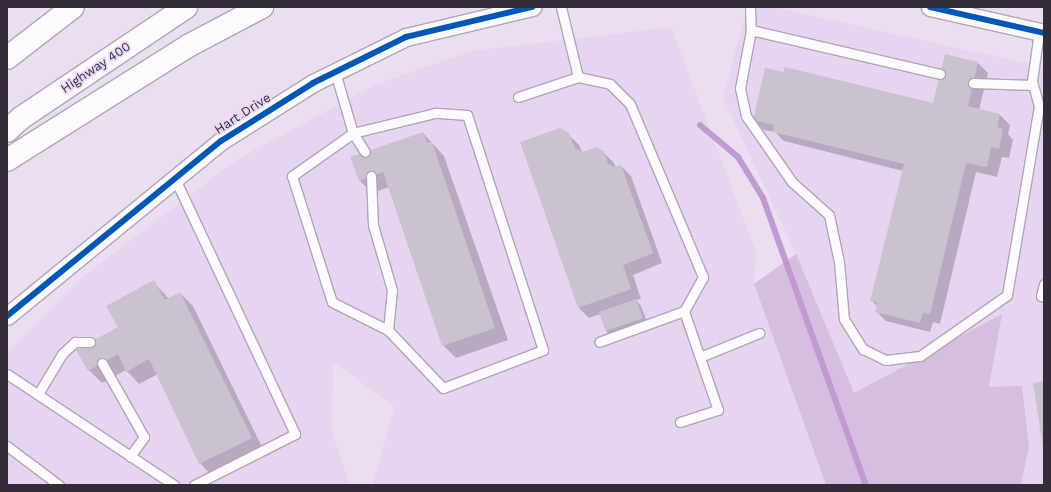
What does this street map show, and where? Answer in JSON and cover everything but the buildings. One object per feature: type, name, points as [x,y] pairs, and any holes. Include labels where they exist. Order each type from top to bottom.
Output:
[{"type":"highway","points":[[7,58],[73,7]]},
{"type":"highway","name":"Highway 400","points":[[7,131],[21,118],[186,7]]},
{"type":"highway","points":[[7,160],[188,46],[262,7]]},
{"type":"street","name":"Hart Drive","points":[[7,316],[221,140],[313,83],[406,37],[532,7]]},
{"type":"street","points":[[930,7],[1042,33]]},
{"type":"lane","points":[[561,7],[578,77]]},
{"type":"lane","points":[[750,7],[751,30],[740,88],[746,116],[792,182],[829,215],[839,262],[844,319],[863,349],[886,360],[920,356],[1007,295],[1039,106],[1032,81],[1042,33]]},
{"type":"lane","points":[[751,30],[940,74]]},
{"type":"lane","points":[[335,72],[352,133],[365,152]]},
{"type":"lane","points":[[518,97],[578,77],[610,84],[630,104],[703,277],[684,311],[599,342]]},
{"type":"lane","points":[[973,83],[1033,85]]},
{"type":"lane","points":[[435,113],[468,115],[543,350],[443,388],[388,330],[332,302],[292,176],[352,133],[435,113]]},
{"type":"lane","points":[[371,176],[373,225],[392,290],[388,330]]},
{"type":"lane","points":[[175,179],[295,434],[194,485]]},
{"type":"lane","points":[[1044,284],[1041,296],[1044,297]]},
{"type":"lane","points":[[680,422],[718,410],[684,311]]},
{"type":"lane","points":[[700,357],[759,333]]},
{"type":"lane","points":[[38,394],[62,354],[75,342],[90,342]]},
{"type":"lane","points":[[102,363],[144,437],[130,456]]},
{"type":"lane","points":[[7,374],[174,485]]},
{"type":"lane","points":[[7,446],[59,485]]},
{"type":"shaded area","points":[[747,7],[773,7],[1044,67],[1044,485],[1021,485],[1029,447],[989,387],[1002,314],[854,394],[796,254],[723,98]]},
{"type":"shaded area","points":[[671,27],[756,252],[754,284],[826,485],[373,485],[394,407],[333,361],[332,432],[350,485],[7,485],[7,352],[82,277],[238,159],[377,84],[472,51]]},
{"type":"shaded area","points":[[796,254],[854,393],[1002,314],[989,387],[1022,386],[1029,447],[1021,485],[826,485],[754,284]]},
{"type":"waterway","points":[[700,125],[738,157],[763,198],[866,485]]},
{"type":"cycle path","points":[[7,316],[221,141],[313,83],[406,37],[532,7]]},
{"type":"cycle path","points":[[930,7],[1044,33]]}]
